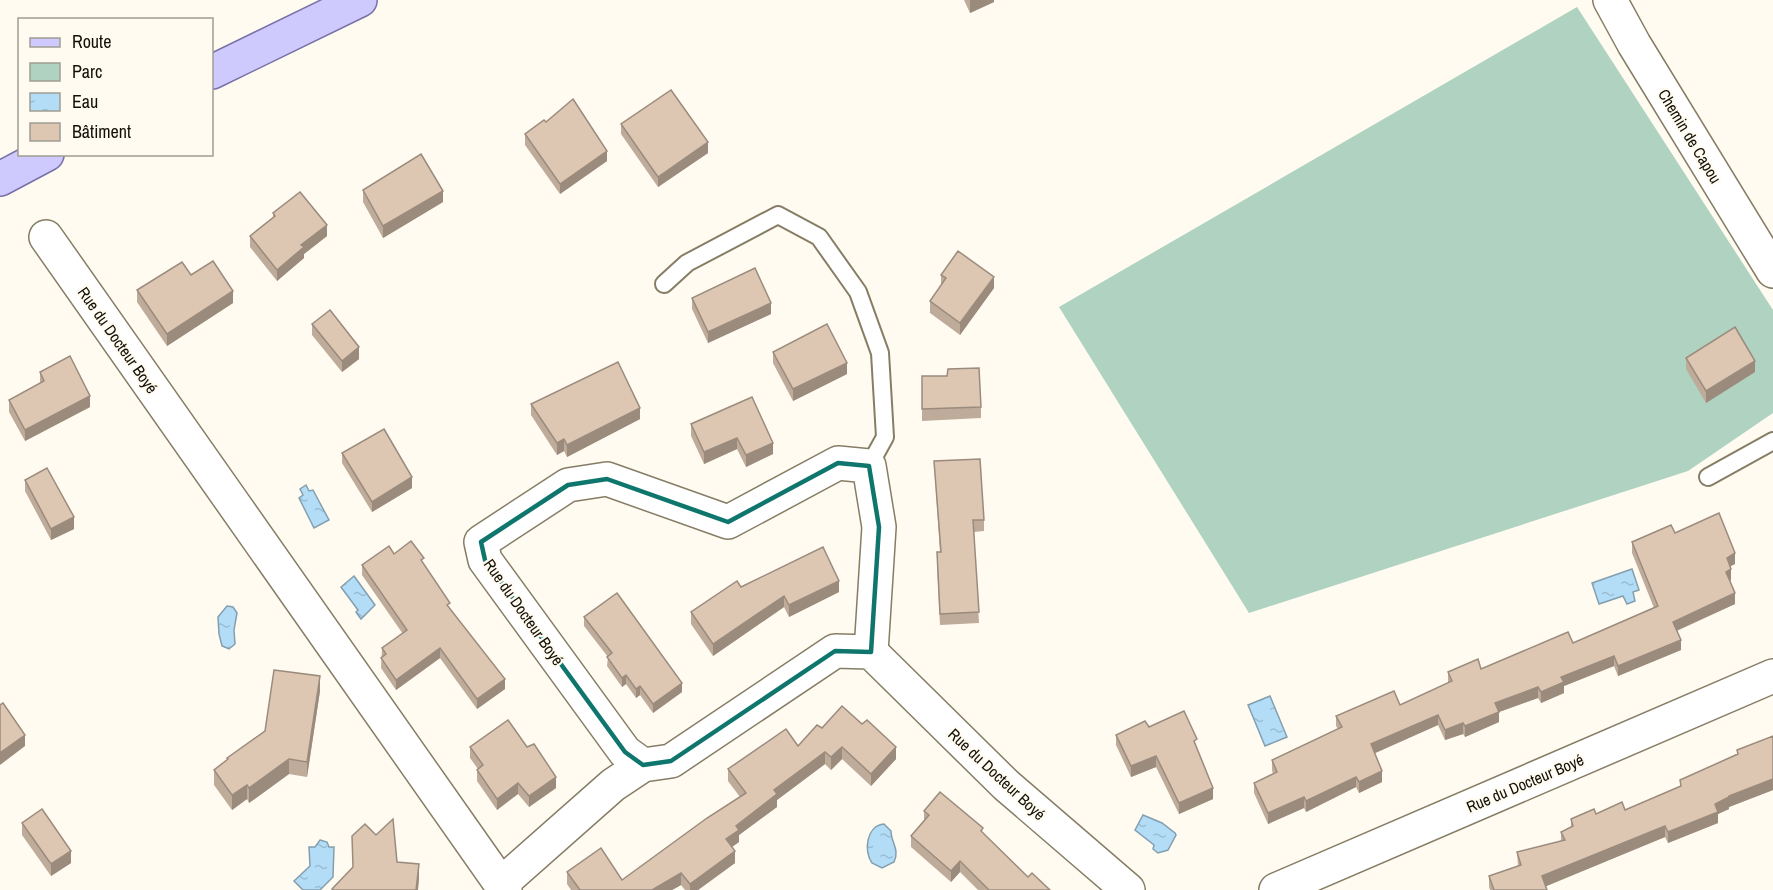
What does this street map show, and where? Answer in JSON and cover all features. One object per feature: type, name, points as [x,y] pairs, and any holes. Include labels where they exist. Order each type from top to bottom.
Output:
[{"type":"main road","points":[[213,72],[360,0]]},
{"type":"main road","points":[[0,179],[43,156]]},
{"type":"street","name":"Chemin de Capou","points":[[1610,0],[1634,44],[1773,271]]},
{"type":"street","name":"Rue du Docteur Boyé","points":[[46,237],[503,887],[613,785],[644,765],[671,761],[835,651],[871,652],[1006,785],[1128,890]]},
{"type":"street","name":"Rue du Docteur Boyé","points":[[644,765],[625,752],[485,560],[481,542],[568,484],[607,479],[728,522],[838,463],[869,466]]},
{"type":"street","points":[[869,466],[879,527],[871,652]]},
{"type":"street","name":"Rue du Docteur Boyé","points":[[1276,890],[1773,676]]},
{"type":"lane","points":[[664,284],[687,263],[778,215],[819,237],[858,292],[880,353],[885,437],[869,466]]},
{"type":"lane","points":[[1708,477],[1773,441]]},
{"type":"highlighted area","points":[[838,463],[869,466],[879,527],[871,652],[835,651],[671,761],[643,765],[625,752],[485,560],[481,542],[568,485],[607,479],[728,522]]},
{"type":"green space","points":[[1577,7],[1773,310],[1773,413],[1688,471],[1249,613],[1059,307]]},
{"type":"water","points":[[306,485],[309,491],[313,490],[329,520],[314,528],[299,498],[303,495],[300,489]]},
{"type":"water","points":[[1632,569],[1639,590],[1633,592],[1635,601],[1627,604],[1623,596],[1599,604],[1592,583]]},
{"type":"water","points":[[354,576],[375,605],[361,619],[356,612],[358,610],[341,587]]},
{"type":"water","points":[[227,606],[233,607],[237,613],[234,630],[235,644],[229,649],[222,646],[218,617]]},
{"type":"water","points":[[1270,696],[1287,737],[1265,746],[1248,705]]},
{"type":"water","points":[[1143,815],[1162,823],[1175,833],[1168,850],[1158,853],[1153,849],[1154,845],[1135,830]]},
{"type":"water","points":[[884,824],[891,831],[896,857],[894,862],[882,868],[872,863],[867,846],[870,834],[878,825]]},
{"type":"water","points":[[320,840],[327,842],[329,847],[334,847],[333,877],[320,890],[303,890],[294,881],[310,866],[309,847],[315,847]]},
{"type":"building","points":[[671,90],[708,142],[658,177],[621,124]]},
{"type":"building","points":[[573,99],[607,151],[560,184],[525,134],[544,120],[546,122]]},
{"type":"building","points":[[421,154],[443,191],[383,226],[363,190]]},
{"type":"building","points":[[300,192],[327,225],[301,245],[304,247],[277,270],[250,236],[275,216],[273,213]]},
{"type":"building","points":[[958,251],[994,277],[960,323],[930,301],[946,278],[941,275]]},
{"type":"building","points":[[213,261],[233,291],[167,334],[137,290],[182,262],[191,275]]},
{"type":"building","points":[[755,268],[771,303],[708,332],[692,298]]},
{"type":"building","points":[[330,310],[359,347],[342,361],[312,324]]},
{"type":"building","points":[[827,324],[847,363],[793,389],[773,352]]},
{"type":"building","points":[[1735,327],[1755,361],[1706,391],[1686,358]]},
{"type":"building","points":[[70,356],[90,396],[25,430],[9,400],[44,381],[40,372]]},
{"type":"building","points":[[618,362],[640,408],[567,445],[564,439],[557,443],[531,404]]},
{"type":"building","points":[[979,368],[981,407],[922,409],[922,376],[947,376],[948,369]]},
{"type":"building","points":[[752,397],[773,443],[746,455],[737,438],[704,452],[691,424]]},
{"type":"building","points":[[384,429],[412,477],[372,502],[342,453]]},
{"type":"building","points":[[980,459],[984,520],[973,520],[979,612],[940,614],[937,552],[941,552],[934,461]]},
{"type":"building","points":[[47,468],[74,517],[51,529],[25,480]]},
{"type":"building","points":[[1719,513],[1735,553],[1727,558],[1731,569],[1726,572],[1735,593],[1673,622],[1681,640],[1618,666],[1614,656],[1561,677],[1564,682],[1541,692],[1538,687],[1495,703],[1499,712],[1465,726],[1463,723],[1445,730],[1438,715],[1371,744],[1382,771],[1359,782],[1356,777],[1306,801],[1304,797],[1268,813],[1254,783],[1277,772],[1272,760],[1342,727],[1336,716],[1394,691],[1400,705],[1452,681],[1448,672],[1478,659],[1481,669],[1568,632],[1573,643],[1658,606],[1632,542],[1671,525],[1675,533]]},
{"type":"building","points":[[411,541],[424,558],[421,560],[450,603],[447,605],[505,679],[477,699],[440,648],[396,680],[381,658],[386,654],[382,648],[407,630],[362,565],[389,546],[394,554]]},
{"type":"building","points":[[823,547],[839,581],[789,605],[784,596],[713,644],[691,612],[737,581],[741,587]]},
{"type":"building","points":[[617,593],[682,683],[653,704],[640,686],[636,689],[626,675],[622,678],[607,657],[612,653],[584,617]]},
{"type":"building","points":[[274,670],[320,676],[307,762],[289,759],[249,788],[247,785],[232,795],[214,770],[265,731]]},
{"type":"building","points":[[3,703],[25,735],[0,753],[0,705]]},
{"type":"building","points":[[842,706],[862,724],[867,720],[896,747],[871,774],[842,747],[831,757],[825,752],[774,790],[777,794],[736,826],[739,830],[726,839],[735,851],[690,884],[681,873],[652,890],[580,890],[567,872],[601,848],[622,880],[707,818],[746,793],[728,769],[786,729],[798,746],[817,725],[822,728]]},
{"type":"building","points":[[1184,711],[1197,739],[1194,741],[1213,788],[1179,803],[1156,756],[1131,766],[1116,735],[1145,721],[1149,727]]},
{"type":"building","points":[[508,720],[527,747],[534,744],[556,777],[529,796],[518,783],[497,799],[477,770],[483,765],[470,747]]},
{"type":"building","points":[[1773,736],[1773,779],[1729,796],[1715,804],[1718,812],[1668,832],[1665,826],[1542,876],[1547,890],[1494,890],[1489,876],[1521,865],[1517,852],[1565,840],[1561,832],[1573,826],[1571,819],[1594,809],[1596,814],[1622,802],[1625,810],[1681,786],[1680,780],[1738,754],[1737,750]]},
{"type":"building","points":[[940,792],[983,828],[981,831],[1028,877],[1032,873],[1050,890],[989,890],[960,861],[951,871],[911,836],[929,815],[924,811]]},
{"type":"building","points":[[42,809],[71,851],[51,864],[22,823]]},
{"type":"building","points":[[393,819],[397,862],[419,864],[416,890],[332,889],[353,867],[352,836],[365,824],[376,835]]}]
